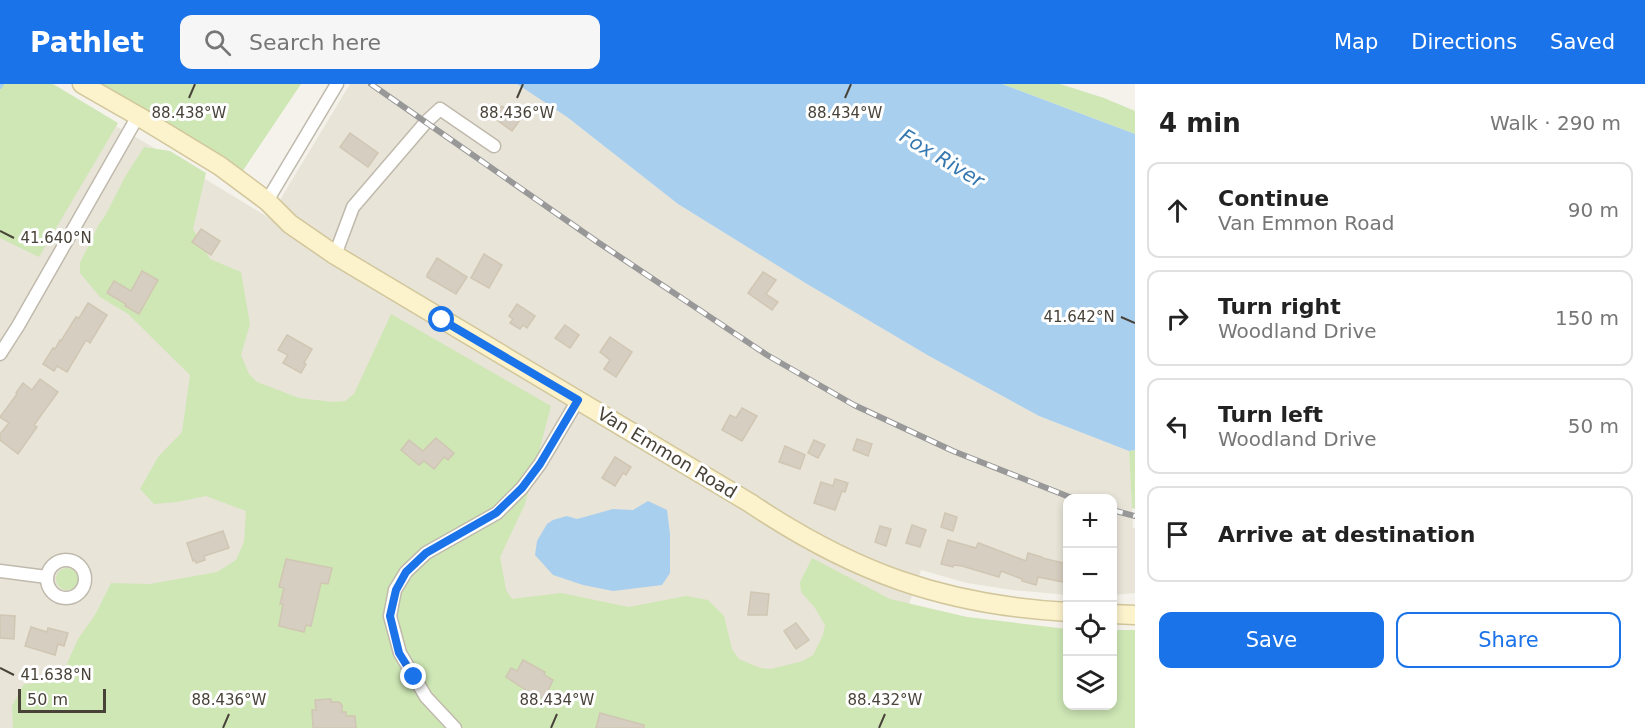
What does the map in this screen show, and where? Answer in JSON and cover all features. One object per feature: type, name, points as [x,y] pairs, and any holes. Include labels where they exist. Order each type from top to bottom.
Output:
[{"type":"street","name":"Van Emmon Road","points":[[82,84],[220,166],[267,201],[290,224],[335,255],[816,544],[864,568],[913,586],[960,599],[1018,609],[1063,612]]},
{"type":"street","points":[[267,201],[337,84]]},
{"type":"street","points":[[335,255],[353,207],[426,122],[440,109],[494,146]]},
{"type":"street","points":[[0,354],[138,116]]},
{"type":"street","points":[[454,728],[426,697],[399,653],[390,616],[396,590],[406,572],[426,553],[496,513],[522,488],[540,464],[578,400]]},
{"type":"street","points":[[0,571],[47,577]]},
{"type":"street","points":[[1117,614],[1135,615]]},
{"type":"shaded area","points":[[0,84],[42,84],[151,146],[271,219],[284,193],[350,84],[517,84],[567,117],[678,204],[807,284],[929,356],[1039,416],[1129,451],[1133,528],[1135,528],[1135,593],[1117,595],[1117,494],[1063,494],[1063,595],[967,583],[921,570],[865,728],[0,728]]},
{"type":"green space","points":[[0,84],[53,84],[118,123],[39,257],[0,238]]},
{"type":"green space","points":[[100,84],[301,84],[242,172],[201,143]]},
{"type":"green space","points":[[1002,84],[1060,84],[1104,98],[1135,111],[1135,134]]},
{"type":"green space","points":[[144,147],[170,151],[206,173],[193,229],[210,259],[241,272],[250,324],[241,355],[249,374],[257,382],[299,398],[345,401],[354,394],[391,314],[551,406],[525,504],[500,557],[506,590],[512,599],[561,593],[629,607],[686,596],[708,600],[724,616],[732,649],[739,659],[760,668],[771,669],[803,661],[813,655],[823,635],[825,625],[815,608],[801,592],[800,582],[812,558],[890,599],[967,617],[1063,629],[1063,710],[1117,710],[1117,630],[1135,630],[1135,728],[13,728],[12,706],[24,684],[59,681],[78,639],[95,615],[111,583],[150,584],[217,572],[236,560],[244,542],[246,511],[206,496],[154,504],[140,489],[158,457],[182,432],[190,375],[128,314],[100,297],[80,273],[80,263],[125,177]]},
{"type":"green space","points":[[1135,450],[1135,509],[1132,508],[1129,451]]},
{"type":"green space","points":[[67,568],[75,571],[78,579],[75,587],[67,590],[59,587],[56,579],[59,571]]},
{"type":"water","name":"Fox River","points":[[517,84],[1002,84],[1135,134],[1135,450],[1129,451],[1039,416],[929,356],[807,284],[678,204],[567,117]]},
{"type":"water","points":[[648,501],[667,510],[670,534],[670,573],[662,585],[613,591],[583,585],[553,575],[535,555],[537,541],[547,524],[553,520],[567,516],[577,519],[613,509],[633,510]]},
{"type":"building","points":[[502,106],[520,120],[512,131],[493,117]]},
{"type":"building","points":[[350,133],[378,153],[368,167],[340,147]]},
{"type":"building","points":[[201,229],[220,241],[211,255],[192,242]]},
{"type":"building","points":[[484,254],[502,265],[489,288],[471,278]]},
{"type":"building","points":[[437,258],[467,277],[456,294],[427,277]]},
{"type":"building","points":[[142,271],[158,280],[139,314],[107,293],[114,281],[131,291]]},
{"type":"building","points":[[763,272],[776,280],[766,294],[778,302],[772,310],[748,293]]},
{"type":"building","points":[[88,303],[107,315],[90,343],[86,340],[67,372],[57,366],[54,371],[43,364]]},
{"type":"building","points":[[517,304],[535,316],[527,328],[523,325],[520,329],[510,323],[513,319],[509,316]]},
{"type":"building","points":[[565,325],[579,335],[570,348],[555,338]]},
{"type":"building","points":[[287,335],[312,349],[301,373],[283,363],[288,355],[278,350]]},
{"type":"building","points":[[610,337],[632,352],[616,377],[604,369],[610,360],[600,352]]},
{"type":"building","points":[[40,379],[58,392],[34,425],[37,427],[18,454],[0,440],[0,434],[9,423],[0,417],[23,383],[32,390]]},
{"type":"building","points":[[742,408],[757,416],[742,441],[722,430],[730,415],[736,418]]},
{"type":"building","points":[[436,438],[454,453],[448,460],[444,457],[434,469],[424,461],[419,465],[401,450],[409,440],[423,451]]},
{"type":"building","points":[[857,439],[872,444],[868,456],[853,450]]},
{"type":"building","points":[[814,440],[825,445],[818,458],[808,453]]},
{"type":"building","points":[[785,446],[805,455],[800,469],[779,462]]},
{"type":"building","points":[[615,457],[631,467],[626,475],[623,473],[615,486],[602,478]]},
{"type":"building","points":[[835,479],[848,483],[845,492],[842,491],[835,510],[814,503],[821,482],[833,486]]},
{"type":"building","points":[[945,513],[957,517],[953,531],[941,527]]},
{"type":"building","points":[[912,525],[926,530],[920,547],[906,543]]},
{"type":"building","points":[[880,526],[891,529],[886,546],[875,542]]},
{"type":"building","points":[[223,531],[229,548],[204,556],[205,560],[196,563],[195,560],[193,561],[187,543]]},
{"type":"building","points":[[948,540],[976,548],[979,543],[1026,561],[1028,553],[1063,563],[1063,582],[1038,577],[1036,585],[1001,571],[999,577],[962,566],[954,565],[953,567],[941,564]]},
{"type":"building","points":[[286,559],[332,568],[328,584],[321,583],[311,626],[306,625],[304,632],[279,626],[283,604],[280,604],[284,588],[279,587]]},
{"type":"building","points":[[751,592],[769,594],[767,615],[748,615]]},
{"type":"building","points":[[0,615],[15,616],[14,639],[0,638]]},
{"type":"building","points":[[796,623],[809,640],[796,649],[784,631]]},
{"type":"building","points":[[31,627],[47,632],[48,628],[68,633],[64,646],[58,644],[55,655],[25,646]]},
{"type":"building","points":[[523,660],[545,672],[544,675],[553,680],[544,699],[538,695],[536,700],[527,696],[529,692],[506,677],[511,668],[517,671]]},
{"type":"building","points":[[331,699],[331,702],[339,702],[342,705],[342,712],[346,712],[346,716],[355,716],[356,728],[313,728],[312,710],[316,710],[315,700]]},
{"type":"building","points":[[600,713],[644,725],[644,728],[596,728]]},
{"type":"railway","points":[[371,84],[599,243],[767,355],[854,405],[953,451],[1063,494]]},
{"type":"railway","points":[[1117,511],[1135,516]]},
{"type":"route","points":[[414,677],[399,653],[390,616],[396,590],[406,572],[426,553],[496,513],[522,488],[540,464],[578,400],[442,320]]}]
